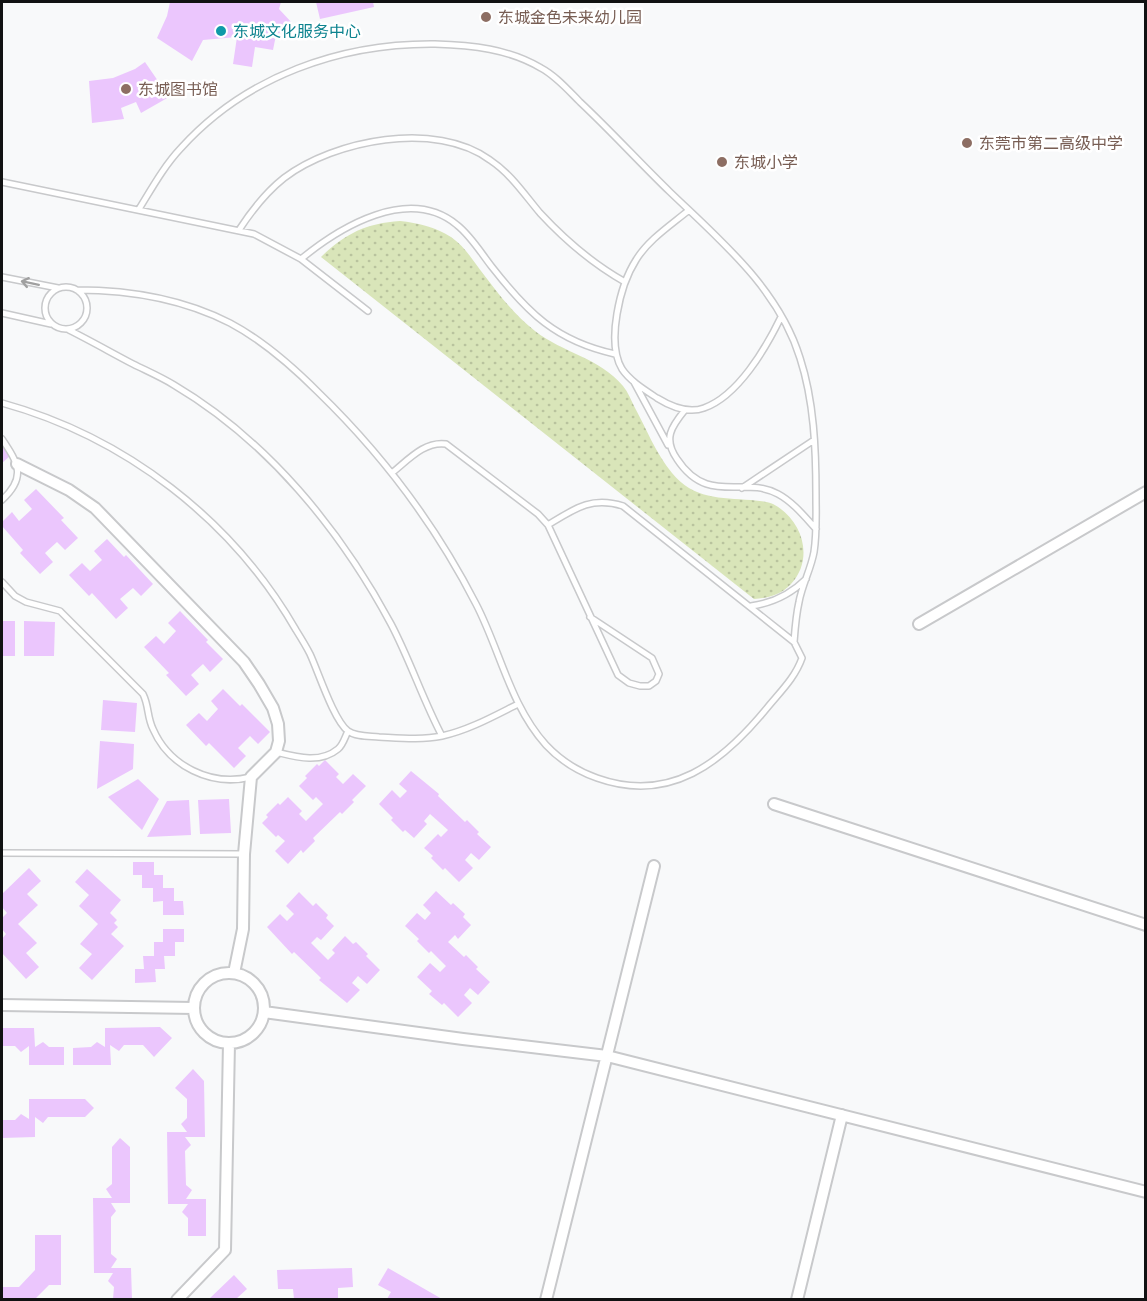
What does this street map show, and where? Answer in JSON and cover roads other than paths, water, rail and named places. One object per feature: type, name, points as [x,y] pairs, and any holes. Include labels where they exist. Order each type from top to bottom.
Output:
[{"type":"street","points":[[17,464],[69,490],[88,503],[244,662],[273,708],[278,724],[279,741],[276,752],[251,777],[244,854],[243,929],[234,973]]},
{"type":"street","points":[[919,624],[1146,492]]},
{"type":"street","points":[[774,804],[1146,925]]},
{"type":"street","points":[[546,1299],[654,866]]},
{"type":"street","points":[[234,973],[252,981],[259,989],[264,1000],[264,1012],[260,1026],[251,1036],[229,1043],[210,1037],[199,1025],[194,1008],[196,995],[205,982],[213,976],[234,973]]},
{"type":"street","points":[[2,1005],[194,1008]]},
{"type":"street","points":[[264,1012],[607,1056],[1146,1192]]},
{"type":"street","points":[[177,1299],[225,1250],[229,1043]]},
{"type":"street","points":[[797,1299],[842,1115]]},
{"type":"lane","points":[[139,209],[159,176],[182,147],[208,122],[264,83],[305,64],[379,47],[420,44],[464,45],[500,51],[523,58],[543,69],[596,117],[739,259],[765,290],[792,335],[800,356],[812,413],[816,529],[813,557],[799,601],[794,642]]},
{"type":"lane","points":[[239,230],[255,205],[284,178],[336,151],[373,141],[405,139],[448,142],[475,149],[506,172],[559,233],[585,256],[625,282]]},
{"type":"lane","points":[[2,182],[239,230],[271,241],[301,259],[368,311]]},
{"type":"lane","points":[[301,259],[339,230],[364,218],[407,209],[444,215],[458,225],[473,241],[519,301],[546,324],[567,339],[615,354]]},
{"type":"lane","points":[[689,210],[637,258],[625,282],[618,304],[615,354],[622,370],[633,381],[668,405],[685,410],[701,410],[724,397],[752,367],[769,342],[781,316]]},
{"type":"lane","points":[[2,277],[58,288],[145,294],[189,306],[231,324],[269,348],[351,424],[393,472],[424,515],[478,606],[500,655],[518,704],[546,745],[563,761],[585,774],[613,784],[641,786],[671,783],[698,771],[724,753],[752,726],[797,672],[802,658],[794,642],[623,506],[600,502],[582,505],[548,525]]},
{"type":"lane","points":[[51,324],[46,314],[45,304],[58,288]]},
{"type":"lane","points":[[69,330],[81,324],[87,313],[86,300],[77,290]]},
{"type":"lane","points":[[2,313],[69,330],[174,385],[248,438],[317,511],[370,590],[392,626],[425,704],[442,736]]},
{"type":"lane","points":[[633,381],[672,453],[693,477],[708,485],[765,490],[778,494],[793,504],[816,529]]},
{"type":"lane","points":[[2,403],[40,415],[116,451],[151,472],[190,502],[224,533],[252,564],[283,608],[309,653],[337,715],[348,731],[359,735],[405,738],[442,736],[468,728],[518,704]]},
{"type":"lane","points":[[672,453],[669,440],[671,429],[685,410]]},
{"type":"lane","points":[[2,439],[17,464],[15,483],[2,500]]},
{"type":"lane","points":[[742,488],[814,440]]},
{"type":"lane","points":[[393,472],[424,447],[436,442],[446,444],[538,514],[548,525],[590,617],[618,675],[629,683],[640,686],[650,686],[656,681],[659,674],[652,658],[590,617]]},
{"type":"lane","points":[[750,606],[776,600],[807,578]]},
{"type":"lane","points":[[2,582],[15,596],[26,602],[60,611],[143,694],[154,732],[175,760],[187,769],[205,776],[243,779],[251,777]]},
{"type":"lane","points":[[276,752],[302,759],[325,756],[340,748],[348,731]]},
{"type":"lane","points":[[2,853],[244,854]]},
{"type":"place","name":"东城金色未来幼儿园","points":[[486,17]]},
{"type":"place","name":"东城文化服务中心","points":[[221,31]]},
{"type":"place","name":"东城图书馆","points":[[126,89]]},
{"type":"place","name":"东莞市第二高级中学","points":[[967,143]]},
{"type":"place","name":"东城小学","points":[[722,162]]}]
